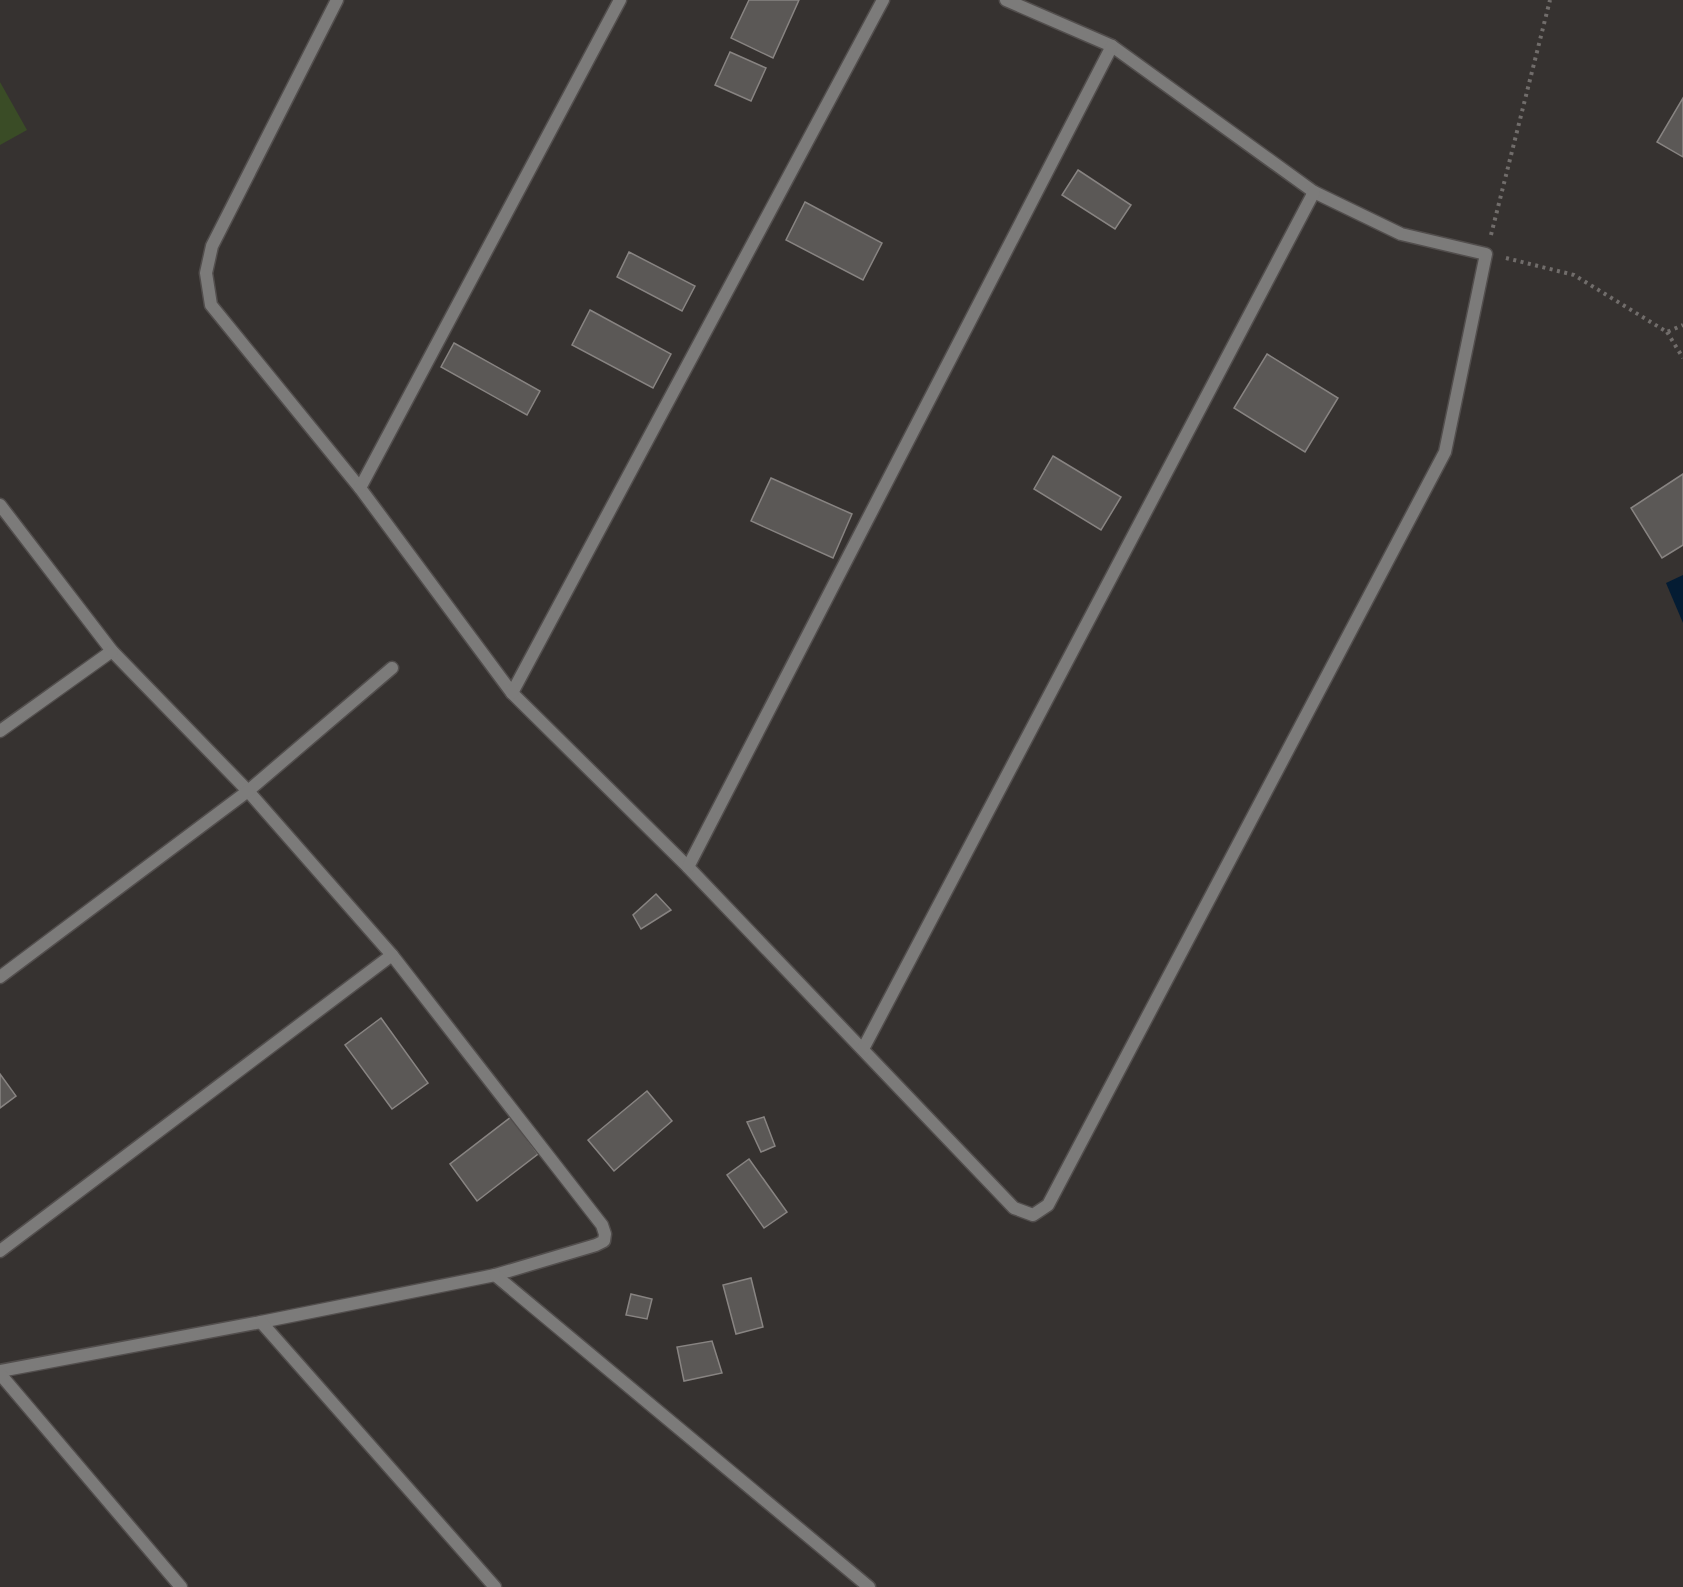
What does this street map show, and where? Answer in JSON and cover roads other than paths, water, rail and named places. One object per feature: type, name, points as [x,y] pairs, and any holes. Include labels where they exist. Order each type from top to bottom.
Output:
[{"type":"street","points":[[337,0],[212,246],[206,273],[211,305],[360,488],[512,693],[688,867],[1014,1208],[1033,1215],[1048,1204],[1445,452],[1486,254],[1401,234],[1314,192],[1112,46],[1006,0]]},
{"type":"street","points":[[360,488],[620,0]]},
{"type":"street","points":[[512,693],[883,0]]},
{"type":"street","points":[[688,867],[1112,46]]},
{"type":"street","points":[[863,1049],[1314,192]]},
{"type":"street","points":[[0,505],[112,651],[248,791],[392,955],[602,1225],[605,1234],[604,1241],[596,1245],[495,1275],[0,1372],[181,1587]]},
{"type":"street","points":[[0,731],[112,651]]},
{"type":"street","points":[[0,977],[248,791],[392,668]]},
{"type":"street","points":[[0,1251],[392,955]]},
{"type":"street","points":[[495,1275],[869,1587]]},
{"type":"street","points":[[261,1322],[495,1587]]},
{"type":"water","points":[[1683,575],[1683,623],[1666,583]]}]
